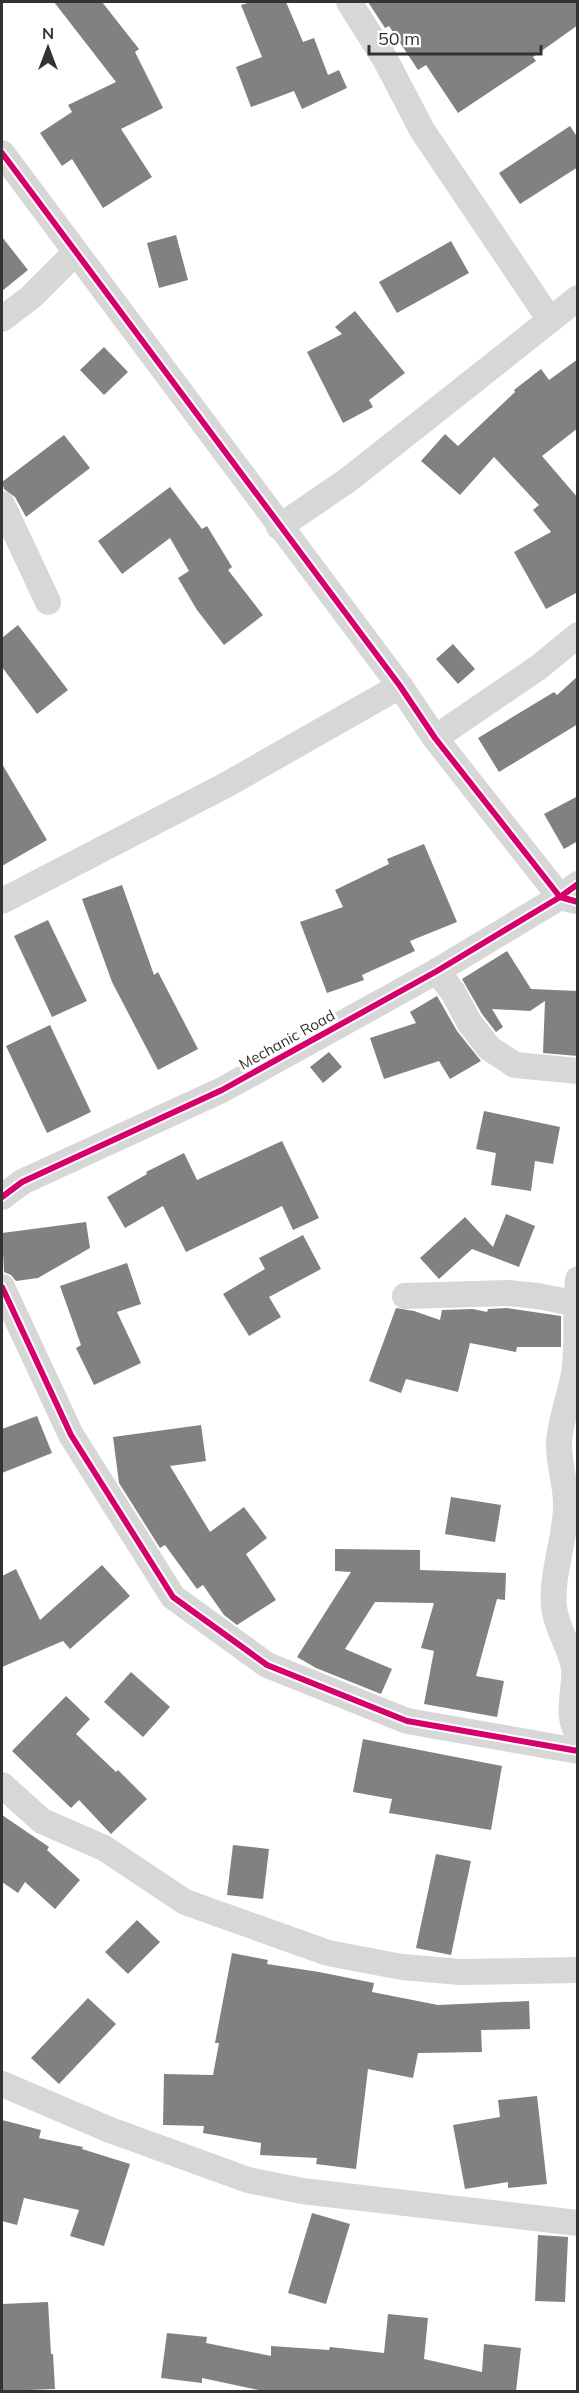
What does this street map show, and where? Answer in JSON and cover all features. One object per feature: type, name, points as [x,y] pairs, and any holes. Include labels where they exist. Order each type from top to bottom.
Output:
[{"type":"street","points":[[349,2],[385,59],[422,130],[550,320]]},
{"type":"street","points":[[2,153],[279,527],[400,686],[435,738],[572,894]]},
{"type":"street","points":[[2,319],[31,297],[75,253]]},
{"type":"street","points":[[279,527],[348,480],[578,298]]},
{"type":"street","points":[[2,504],[48,602]]},
{"type":"street","points":[[435,738],[539,667],[578,635]]},
{"type":"street","points":[[2,901],[226,786],[400,686]]},
{"type":"street","name":"Mechanic Road","points":[[3,1193],[22,1182],[222,1090],[572,894]]},
{"type":"street","points":[[437,971],[453,992],[469,1022],[489,1048],[515,1065],[578,1071]]},
{"type":"street","points":[[578,1279],[575,1366],[559,1438],[559,1460],[571,1522],[554,1584],[554,1608],[572,1651],[575,1686],[570,1717],[578,1734]]},
{"type":"street","points":[[2,1287],[71,1435],[173,1597],[267,1665],[406,1721],[578,1751]]},
{"type":"street","points":[[405,1296],[508,1293],[538,1296],[576,1304]]},
{"type":"street","points":[[2,1785],[42,1821],[104,1848],[184,1902],[328,1953],[402,1967],[460,1972],[578,1970]]},
{"type":"street","points":[[2,2084],[110,2130],[248,2180],[302,2191],[578,2223]]},
{"type":"building","points":[[54,2],[102,2],[139,49],[135,52],[163,108],[121,129],[152,177],[103,208],[72,159],[62,166],[40,133],[72,112],[68,105],[116,82]]},
{"type":"building","points":[[251,2],[286,2],[303,42],[314,38],[328,75],[339,70],[347,88],[302,109],[294,91],[251,107],[236,67],[262,57],[241,5]]},
{"type":"building","points":[[368,2],[578,2],[578,25],[533,57],[536,61],[458,113],[426,65],[418,70],[389,26],[385,28]]},
{"type":"building","points":[[570,126],[578,138],[578,167],[520,204],[499,173]]},
{"type":"building","points":[[176,235],[188,280],[159,288],[147,243]]},
{"type":"building","points":[[2,237],[28,270],[2,291]]},
{"type":"building","points":[[451,241],[469,273],[397,313],[379,282]]},
{"type":"building","points":[[355,311],[405,373],[369,400],[373,407],[343,423],[307,352],[342,334],[335,327]]},
{"type":"building","points":[[104,347],[128,372],[104,395],[80,370]]},
{"type":"building","points":[[578,359],[578,428],[542,456],[578,498],[578,592],[546,609],[514,552],[551,532],[533,510],[539,505],[494,457],[460,495],[421,461],[445,434],[458,446],[515,392],[514,390],[541,369],[549,380]]},
{"type":"building","points":[[64,435],[90,468],[26,517],[15,497],[4,489],[2,482]]},
{"type":"building","points":[[170,487],[202,529],[207,526],[232,567],[228,570],[263,615],[224,645],[197,610],[178,578],[189,571],[170,538],[122,574],[98,541]]},
{"type":"building","points":[[18,625],[68,690],[37,714],[2,667],[2,638]]},
{"type":"building","points":[[453,644],[475,669],[458,684],[436,659]]},
{"type":"building","points":[[578,676],[578,724],[499,772],[478,738],[554,692],[557,695]]},
{"type":"building","points":[[2,764],[47,840],[2,866]]},
{"type":"building","points":[[578,796],[578,841],[564,849],[544,814]]},
{"type":"building","points":[[424,844],[457,922],[410,941],[415,951],[362,975],[364,980],[327,993],[300,922],[343,907],[335,890],[389,864],[387,859]]},
{"type":"building","points":[[122,885],[154,975],[158,972],[198,1049],[158,1070],[112,982],[82,899]]},
{"type":"building","points":[[48,920],[87,1001],[52,1017],[14,936]]},
{"type":"building","points":[[507,951],[531,989],[578,991],[578,1056],[543,1053],[545,1001],[530,1011],[492,1009],[503,1027],[496,1032],[482,1014],[462,979]]},
{"type":"building","points":[[437,996],[457,1031],[481,1061],[450,1079],[439,1061],[384,1079],[370,1038],[416,1023],[410,1012]]},
{"type":"building","points":[[50,1025],[91,1112],[47,1133],[6,1046]]},
{"type":"building","points":[[329,1052],[342,1067],[323,1083],[310,1067]]},
{"type":"building","points":[[484,1111],[560,1127],[553,1164],[535,1161],[531,1191],[491,1185],[496,1153],[476,1149]]},
{"type":"building","points":[[282,1141],[319,1218],[293,1230],[282,1206],[186,1252],[163,1206],[125,1228],[107,1197],[147,1174],[146,1172],[184,1153],[197,1180]]},
{"type":"building","points":[[506,1214],[535,1226],[519,1267],[472,1249],[439,1279],[420,1258],[465,1217],[493,1247]]},
{"type":"building","points":[[86,1222],[90,1248],[38,1278],[16,1281],[4,1272],[2,1233]]},
{"type":"building","points":[[303,1235],[321,1269],[269,1297],[281,1317],[249,1336],[223,1294],[265,1269],[259,1258]]},
{"type":"building","points":[[127,1263],[141,1304],[117,1312],[141,1363],[94,1385],[76,1348],[81,1345],[60,1286]]},
{"type":"building","points":[[396,1308],[414,1311],[440,1320],[442,1310],[473,1309],[487,1312],[488,1309],[507,1308],[561,1316],[561,1347],[517,1347],[516,1352],[470,1343],[458,1392],[406,1379],[401,1393],[369,1381]]},
{"type":"building","points":[[37,1416],[52,1453],[2,1473],[2,1429]]},
{"type":"building","points":[[201,1425],[206,1461],[170,1466],[210,1532],[244,1507],[267,1538],[246,1554],[276,1600],[237,1625],[224,1615],[203,1585],[197,1589],[165,1545],[160,1548],[119,1483],[113,1437]]},
{"type":"building","points":[[451,1497],[501,1505],[495,1542],[445,1534]]},
{"type":"building","points":[[335,1549],[420,1550],[420,1570],[506,1573],[505,1600],[497,1599],[476,1676],[504,1681],[497,1717],[424,1704],[434,1651],[421,1648],[434,1603],[375,1602],[345,1649],[392,1669],[381,1694],[316,1668],[297,1657],[351,1572],[335,1571]]},
{"type":"building","points":[[102,1565],[130,1596],[70,1649],[63,1641],[2,1667],[2,1576],[16,1569],[40,1620]]},
{"type":"building","points":[[131,1672],[170,1707],[143,1737],[104,1702]]},
{"type":"building","points":[[66,1696],[90,1719],[76,1734],[116,1772],[118,1770],[147,1799],[111,1834],[79,1800],[71,1808],[12,1751]]},
{"type":"building","points":[[363,1739],[502,1766],[491,1830],[389,1813],[392,1799],[353,1792]]},
{"type":"building","points":[[2,1815],[49,1847],[47,1850],[80,1880],[55,1909],[25,1882],[18,1893],[2,1882]]},
{"type":"building","points":[[233,1845],[269,1849],[263,1899],[227,1895]]},
{"type":"building","points":[[436,1854],[471,1861],[451,1955],[416,1948]]},
{"type":"building","points":[[137,1920],[160,1942],[128,1974],[105,1952]]},
{"type":"building","points":[[232,1953],[268,1960],[267,1964],[374,1983],[372,1992],[438,2005],[529,2001],[530,2029],[481,2030],[482,2052],[418,2053],[413,2078],[368,2069],[356,2169],[316,2164],[317,2158],[260,2155],[261,2143],[203,2133],[204,2126],[163,2125],[164,2074],[213,2075],[219,2043],[215,2043]]},
{"type":"building","points":[[88,1998],[116,2024],[59,2084],[31,2058]]},
{"type":"building","points":[[537,2096],[547,2184],[508,2188],[508,2182],[465,2189],[453,2125],[500,2117],[498,2100]]},
{"type":"building","points":[[2,2120],[41,2130],[39,2138],[83,2147],[82,2149],[130,2164],[104,2246],[70,2236],[79,2210],[24,2198],[17,2225],[2,2221]]},
{"type":"building","points":[[312,2213],[350,2224],[326,2304],[288,2293]]},
{"type":"building","points":[[538,2235],[568,2237],[565,2302],[535,2301]]},
{"type":"building","points":[[48,2302],[55,2389],[2,2391],[2,2304]]},
{"type":"building","points":[[388,2314],[428,2318],[424,2359],[482,2372],[484,2344],[521,2348],[516,2391],[263,2391],[202,2378],[202,2383],[161,2378],[167,2333],[207,2337],[206,2343],[271,2356],[271,2346],[329,2350],[330,2347],[384,2353]]},
{"type":"cycle path","points":[[2,153],[400,686],[435,738],[560,897],[578,884]]},
{"type":"cycle path","points":[[2,1197],[22,1182],[222,1090],[437,971],[560,897],[578,902]]},
{"type":"cycle path","points":[[2,1287],[71,1435],[173,1597],[267,1665],[407,1721],[578,1751]]}]
